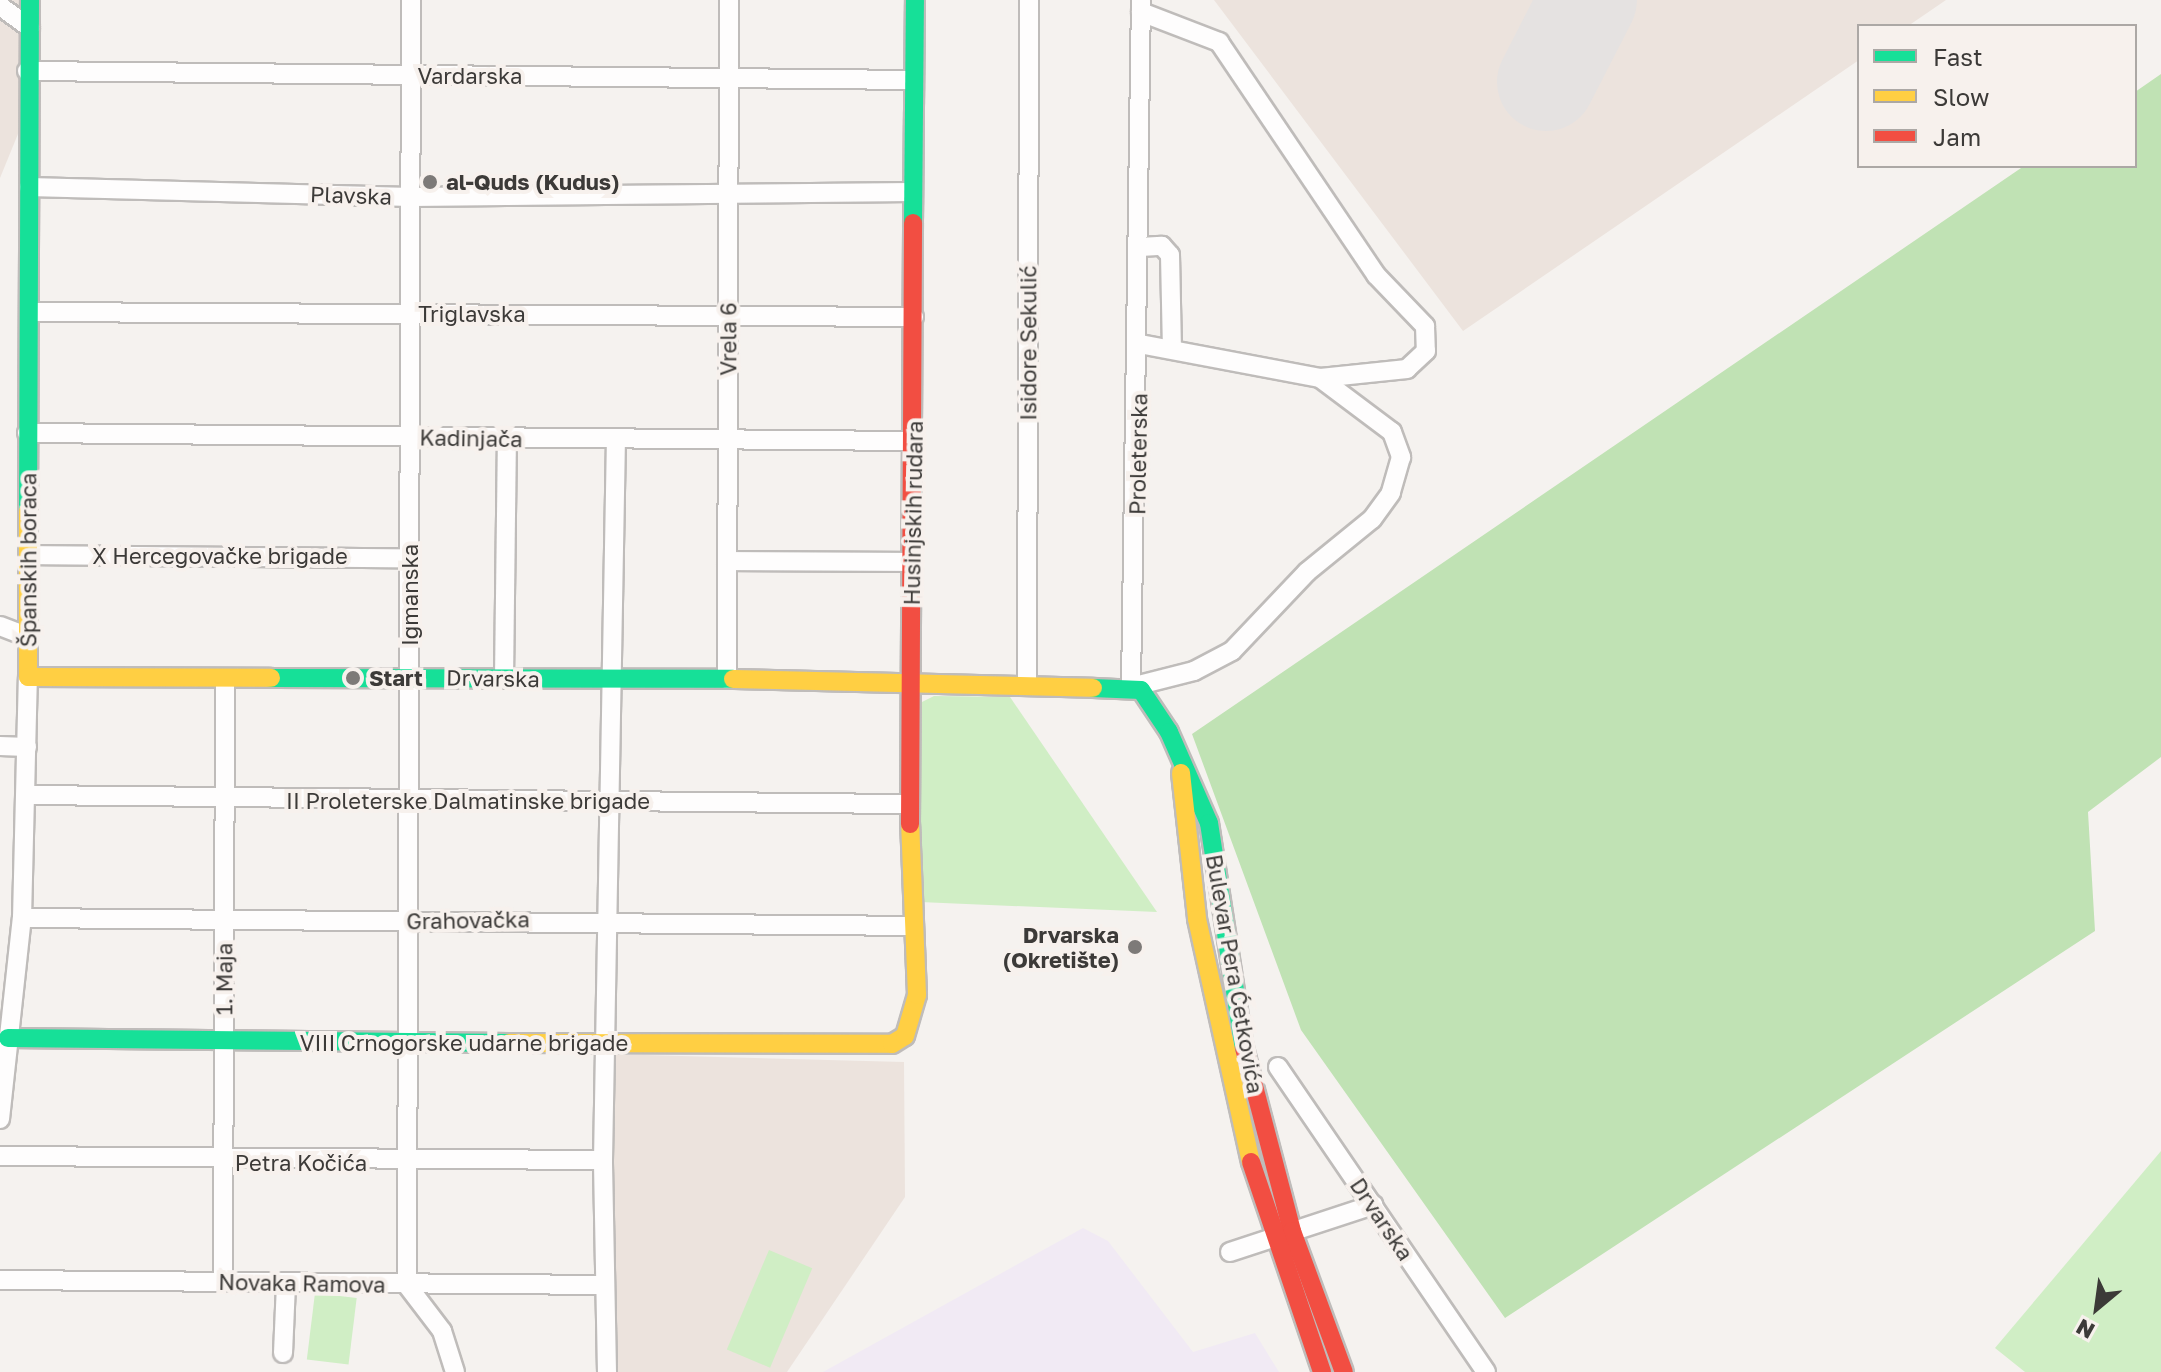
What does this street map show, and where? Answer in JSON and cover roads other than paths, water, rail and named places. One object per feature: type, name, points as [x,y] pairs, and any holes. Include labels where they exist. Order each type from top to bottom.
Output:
[{"type":"main road","name":"Španskih boraca","points":[[28,677],[27,71],[30,0]]},
{"type":"main road","name":"Husinjskih rudara","points":[[912,1025],[909,804],[915,441],[912,80],[915,0]]},
{"type":"main road","name":"Drvarska","points":[[28,677],[910,680]]},
{"type":"main road","points":[[910,680],[1131,687]]},
{"type":"main road","name":"Bulevar Pera Ćetkovića","points":[[1131,687],[1153,702],[1209,823],[1246,1064],[1292,1231],[1344,1372]]},
{"type":"main road","name":"Bulevar Pera Ćetkovića","points":[[1181,761],[1185,833],[1223,1054],[1272,1238],[1322,1372]]},
{"type":"main road","name":"VIII Crnogorske udarne brigade","points":[[8,1038],[223,1042],[892,1044],[912,1025]]},
{"type":"street","name":"Igmanska","points":[[407,1285],[411,0]]},
{"type":"street","name":"Vrela 6","points":[[727,679],[729,0]]},
{"type":"street","name":"Isidore Sekulić","points":[[1027,686],[1029,0]]},
{"type":"street","points":[[0,6],[30,28]]},
{"type":"street","points":[[1140,344],[1172,347],[1320,378],[1414,366],[1426,351],[1425,326],[1376,275],[1219,42],[1197,27],[1141,6]]},
{"type":"street","name":"Proleterska","points":[[1131,687],[1140,344],[1141,6]]},
{"type":"street","name":"Vardarska","points":[[27,71],[912,80]]},
{"type":"street","name":"Plavska","points":[[29,187],[411,197],[913,192]]},
{"type":"street","points":[[1140,247],[1162,246],[1170,255],[1172,347]]},
{"type":"street","name":"Triglavska","points":[[29,312],[914,317]]},
{"type":"street","points":[[1131,687],[1194,671],[1232,651],[1391,493],[1399,438],[1320,378]]},
{"type":"street","name":"Kadinjača","points":[[27,433],[915,441]]},
{"type":"street","points":[[504,679],[507,438]]},
{"type":"street","points":[[607,1372],[603,1160],[616,439]]},
{"type":"street","name":"X Hercegovačke brigade","points":[[29,555],[410,558]]},
{"type":"street","points":[[727,561],[912,562]]},
{"type":"street","points":[[0,626],[28,637]]},
{"type":"street","name":"Španskih boraca","points":[[0,1119],[22,918],[28,795],[28,677]]},
{"type":"street","name":"1. Maja","points":[[223,1280],[225,679]]},
{"type":"street","points":[[0,746],[27,747]]},
{"type":"street","name":"II Proleterske Dalmatinske brigade","points":[[28,795],[224,800],[909,804]]},
{"type":"street","name":"Grahovačka","points":[[22,918],[409,921],[608,918],[913,926]]},
{"type":"street","name":"Drvarska","points":[[1278,1067],[1486,1372]]},
{"type":"street","name":"Petra Kočića","points":[[0,1156],[223,1163],[408,1164],[603,1160]]},
{"type":"street","points":[[1230,1252],[1373,1205]]},
{"type":"street","name":"Novaka Ramova","points":[[0,1280],[604,1285]]},
{"type":"street","points":[[283,1353],[286,1283]]},
{"type":"street","points":[[407,1285],[442,1331],[455,1372]]},
{"type":"place","name":"al-Quds (Kudus)","points":[[430,182]]},
{"type":"place","name":"Start","points":[[353,678]]},
{"type":"place","name":"Drvarska (Okretište)","points":[[1135,947]]}]
